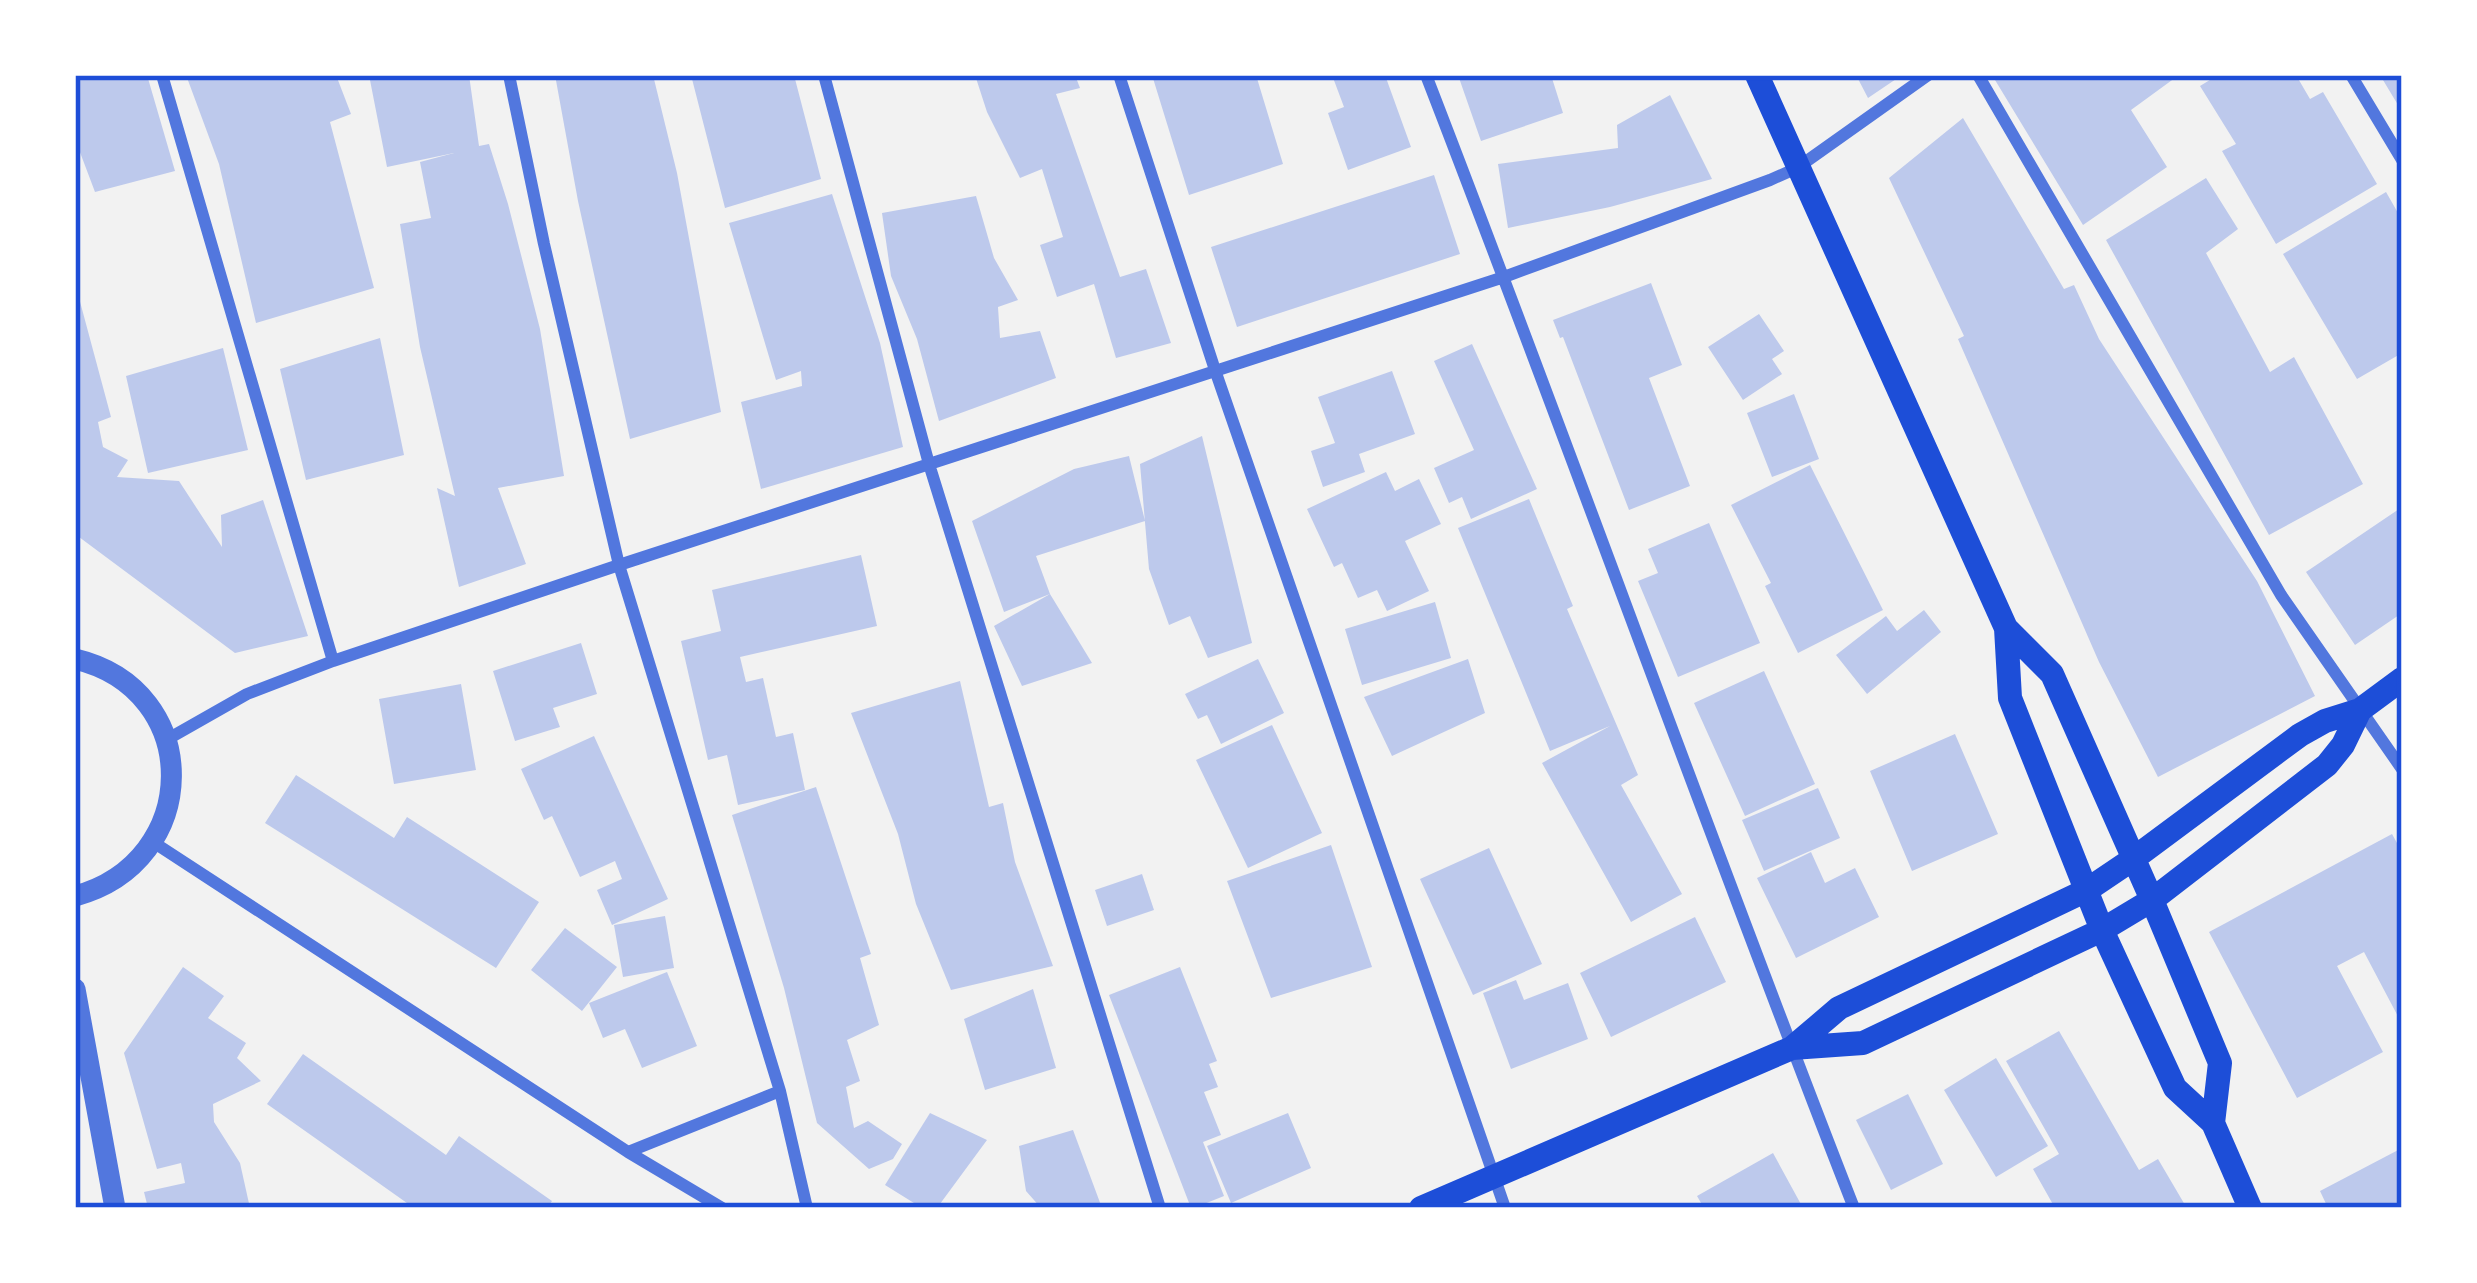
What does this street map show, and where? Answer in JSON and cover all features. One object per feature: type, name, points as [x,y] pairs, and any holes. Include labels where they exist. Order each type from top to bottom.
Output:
[{"type":"main road","points":[[1757,75],[2006,628],[2052,674],[2152,900],[2220,1063],[2213,1124]]},
{"type":"main road","points":[[2006,628],[2010,698],[2102,930],[2175,1088],[2213,1124],[2250,1208]]},
{"type":"main road","points":[[1421,1208],[1792,1048],[1839,1008],[2087,890],[2300,735],[2360,710],[2402,679]]},
{"type":"main road","points":[[1792,1048],[1863,1043],[2102,930],[2152,900],[2327,765],[2344,746],[2360,710]]},
{"type":"street","points":[[162,75],[333,661]]},
{"type":"street","points":[[509,75],[619,565],[780,1091],[807,1208]]},
{"type":"street","points":[[824,75],[929,464],[1160,1208]]},
{"type":"street","points":[[1119,75],[1215,370],[1505,1208]]},
{"type":"street","points":[[1426,75],[1854,1208]]},
{"type":"street","points":[[166,740],[247,694],[333,661],[1504,277],[1797,168],[1928,75]]},
{"type":"street","points":[[1978,75],[2281,595],[2402,770]]},
{"type":"street","points":[[2351,75],[2402,160]]},
{"type":"street","points":[[75,659],[106,669],[132,687],[166,740],[172,770],[170,800],[152,842],[132,868],[75,896]]},
{"type":"street","points":[[152,842],[628,1152],[722,1208]]},
{"type":"street","points":[[75,989],[115,1208]]},
{"type":"street","points":[[628,1152],[780,1091]]},
{"type":"building","points":[[75,75],[147,75],[175,171],[95,192],[75,139]]},
{"type":"building","points":[[186,75],[336,75],[351,114],[330,122],[374,288],[256,323],[219,164]]},
{"type":"building","points":[[369,75],[469,75],[479,146],[489,144],[540,329],[564,476],[498,488],[526,564],[459,587],[437,488],[455,496],[420,347],[400,224],[431,218],[420,162],[454,153],[387,167]]},
{"type":"building","points":[[555,75],[653,75],[677,173],[721,412],[630,439]]},
{"type":"building","points":[[691,75],[794,75],[821,179],[725,208]]},
{"type":"building","points":[[975,75],[1075,75],[1080,88],[1056,94],[1120,277],[1146,269],[1171,343],[1116,358],[1094,284],[1057,297],[1040,245],[1063,237],[1042,169],[1020,178],[987,112]]},
{"type":"building","points":[[1152,75],[1256,75],[1283,164],[1189,195]]},
{"type":"building","points":[[1332,75],[1385,75],[1411,147],[1348,170],[1328,113],[1344,107]]},
{"type":"building","points":[[1458,75],[1551,75],[1563,113],[1481,141]]},
{"type":"building","points":[[1856,75],[1902,75],[1868,98]]},
{"type":"building","points":[[2002,75],[2179,75],[2131,110],[2167,167],[2083,225],[1995,80]]},
{"type":"building","points":[[2218,75],[2296,75],[2310,99],[2323,92],[2377,184],[2276,244],[2222,151],[2236,144],[2200,86]]},
{"type":"building","points":[[2380,75],[2402,75],[2402,111],[2395,100]]},
{"type":"building","points":[[1670,95],[1712,179],[1508,228],[1498,164],[1618,148],[1617,125]]},
{"type":"building","points":[[1963,118],[2064,289],[2074,285],[2099,339],[2257,581],[2315,696],[2158,777],[2099,662],[1958,339],[1964,336],[1889,178]]},
{"type":"building","points":[[1434,175],[1460,254],[1237,327],[1211,247]]},
{"type":"building","points":[[2206,178],[2238,229],[2206,253],[2270,372],[2294,357],[2363,484],[2269,535],[2106,240]]},
{"type":"building","points":[[2386,192],[2402,220],[2402,353],[2357,379],[2283,254]]},
{"type":"building","points":[[832,194],[880,343],[903,447],[761,489],[741,402],[802,386],[801,371],[776,380],[729,223]]},
{"type":"building","points":[[976,196],[994,258],[1018,300],[998,307],[1000,338],[1040,331],[1056,378],[939,421],[917,339],[891,276],[882,213]]},
{"type":"building","points":[[75,283],[111,417],[98,422],[103,447],[128,460],[117,477],[179,481],[222,547],[221,515],[263,500],[308,636],[235,653],[75,534]]},
{"type":"building","points":[[1651,283],[1682,365],[1649,378],[1690,486],[1629,510],[1553,320]]},
{"type":"building","points":[[1759,314],[1784,351],[1772,359],[1782,374],[1743,400],[1708,347]]},
{"type":"building","points":[[380,338],[404,455],[306,480],[280,369]]},
{"type":"building","points":[[1472,344],[1537,489],[1471,519],[1462,497],[1449,503],[1434,468],[1474,450],[1434,361]]},
{"type":"building","points":[[223,348],[248,450],[148,473],[126,376]]},
{"type":"building","points":[[1392,371],[1415,434],[1359,454],[1365,472],[1323,487],[1311,451],[1335,443],[1318,397]]},
{"type":"building","points":[[1794,394],[1819,459],[1772,477],[1747,413]]},
{"type":"building","points":[[1202,436],[1252,643],[1208,658],[1190,616],[1169,625],[1149,569],[1140,464]]},
{"type":"building","points":[[1129,456],[1145,521],[1036,556],[1050,594],[1004,612],[972,521],[1074,469]]},
{"type":"building","points":[[1810,465],[1883,610],[1798,653],[1765,586],[1771,583],[1731,505]]},
{"type":"building","points":[[1386,472],[1395,491],[1419,479],[1441,524],[1405,541],[1429,591],[1387,611],[1377,590],[1358,598],[1342,563],[1334,567],[1307,509]]},
{"type":"building","points":[[1529,499],[1573,606],[1567,609],[1638,775],[1621,785],[1682,894],[1631,922],[1542,763],[1610,726],[1550,751],[1458,528]]},
{"type":"building","points":[[2402,507],[2402,613],[2355,645],[2306,572]]},
{"type":"building","points":[[1709,523],[1760,643],[1678,677],[1638,581],[1658,573],[1648,549]]},
{"type":"building","points":[[861,555],[877,626],[740,657],[746,682],[763,678],[776,737],[793,733],[805,790],[738,805],[727,755],[708,760],[681,641],[721,631],[712,590]]},
{"type":"building","points":[[1050,594],[1092,663],[1022,686],[994,626]]},
{"type":"building","points":[[1435,602],[1451,658],[1362,685],[1345,629]]},
{"type":"building","points":[[1924,610],[1941,632],[1867,694],[1836,655],[1886,616],[1897,631]]},
{"type":"building","points":[[581,643],[597,694],[553,708],[560,727],[515,741],[493,671]]},
{"type":"building","points":[[1258,659],[1284,713],[1221,744],[1207,715],[1198,719],[1185,694]]},
{"type":"building","points":[[1468,659],[1485,713],[1392,756],[1364,697]]},
{"type":"building","points":[[1764,671],[1815,784],[1745,816],[1694,703]]},
{"type":"building","points":[[960,681],[989,807],[1003,803],[1015,862],[1053,966],[951,990],[916,904],[898,834],[851,713]]},
{"type":"building","points":[[461,684],[476,770],[394,784],[379,699]]},
{"type":"building","points":[[1272,725],[1322,833],[1248,868],[1196,760]]},
{"type":"building","points":[[1955,734],[1998,834],[1912,871],[1870,771]]},
{"type":"building","points":[[594,736],[668,899],[612,925],[597,890],[622,879],[615,861],[580,877],[552,816],[544,820],[521,769]]},
{"type":"building","points":[[296,775],[394,838],[407,817],[539,902],[496,968],[265,823]]},
{"type":"building","points":[[816,787],[871,954],[860,958],[879,1025],[847,1040],[860,1081],[846,1087],[854,1128],[868,1121],[902,1144],[893,1159],[869,1169],[817,1123],[784,988],[732,815]]},
{"type":"building","points":[[1818,788],[1840,838],[1764,871],[1742,820]]},
{"type":"building","points":[[2392,834],[2402,852],[2402,1024],[2364,952],[2337,966],[2383,1052],[2297,1098],[2209,932]]},
{"type":"building","points":[[1331,845],[1372,967],[1271,998],[1227,881]]},
{"type":"building","points":[[1489,848],[1542,964],[1473,995],[1420,879]]},
{"type":"building","points":[[1811,852],[1825,883],[1855,868],[1879,917],[1796,958],[1757,878]]},
{"type":"building","points":[[1142,874],[1154,910],[1107,926],[1095,890]]},
{"type":"building","points":[[665,916],[674,968],[623,977],[614,925]]},
{"type":"building","points":[[1695,917],[1726,982],[1611,1037],[1580,973]]},
{"type":"building","points":[[565,928],[617,967],[582,1011],[531,970]]},
{"type":"building","points":[[183,967],[224,996],[208,1018],[246,1043],[237,1058],[261,1081],[213,1104],[214,1122],[240,1163],[250,1208],[148,1208],[144,1192],[185,1183],[181,1163],[157,1169],[124,1053]]},
{"type":"building","points":[[1180,967],[1217,1061],[1209,1064],[1218,1087],[1204,1092],[1221,1135],[1203,1142],[1224,1196],[1194,1208],[1109,995]]},
{"type":"building","points":[[667,972],[697,1046],[642,1068],[625,1029],[603,1038],[589,1003]]},
{"type":"building","points":[[1516,980],[1524,1000],[1568,983],[1588,1039],[1511,1069],[1483,993]]},
{"type":"building","points":[[1033,989],[1056,1068],[985,1090],[964,1019]]},
{"type":"building","points":[[2059,1031],[2139,1170],[2158,1159],[2185,1205],[2055,1208],[2033,1169],[2059,1154],[2006,1061]]},
{"type":"building","points":[[303,1054],[446,1155],[459,1136],[552,1201],[547,1208],[414,1208],[267,1104]]},
{"type":"building","points":[[1996,1058],[2048,1146],[1996,1177],[1944,1090]]},
{"type":"building","points":[[1908,1094],[1943,1164],[1891,1190],[1856,1120]]},
{"type":"building","points":[[930,1113],[987,1140],[937,1208],[922,1208],[885,1185]]},
{"type":"building","points":[[1288,1113],[1311,1168],[1231,1203],[1207,1146]]},
{"type":"building","points":[[1073,1130],[1102,1208],[1041,1208],[1026,1191],[1019,1146]]},
{"type":"building","points":[[2402,1148],[2402,1208],[2328,1208],[2320,1191]]},
{"type":"building","points":[[1773,1153],[1803,1208],[1704,1208],[1697,1196]]}]
